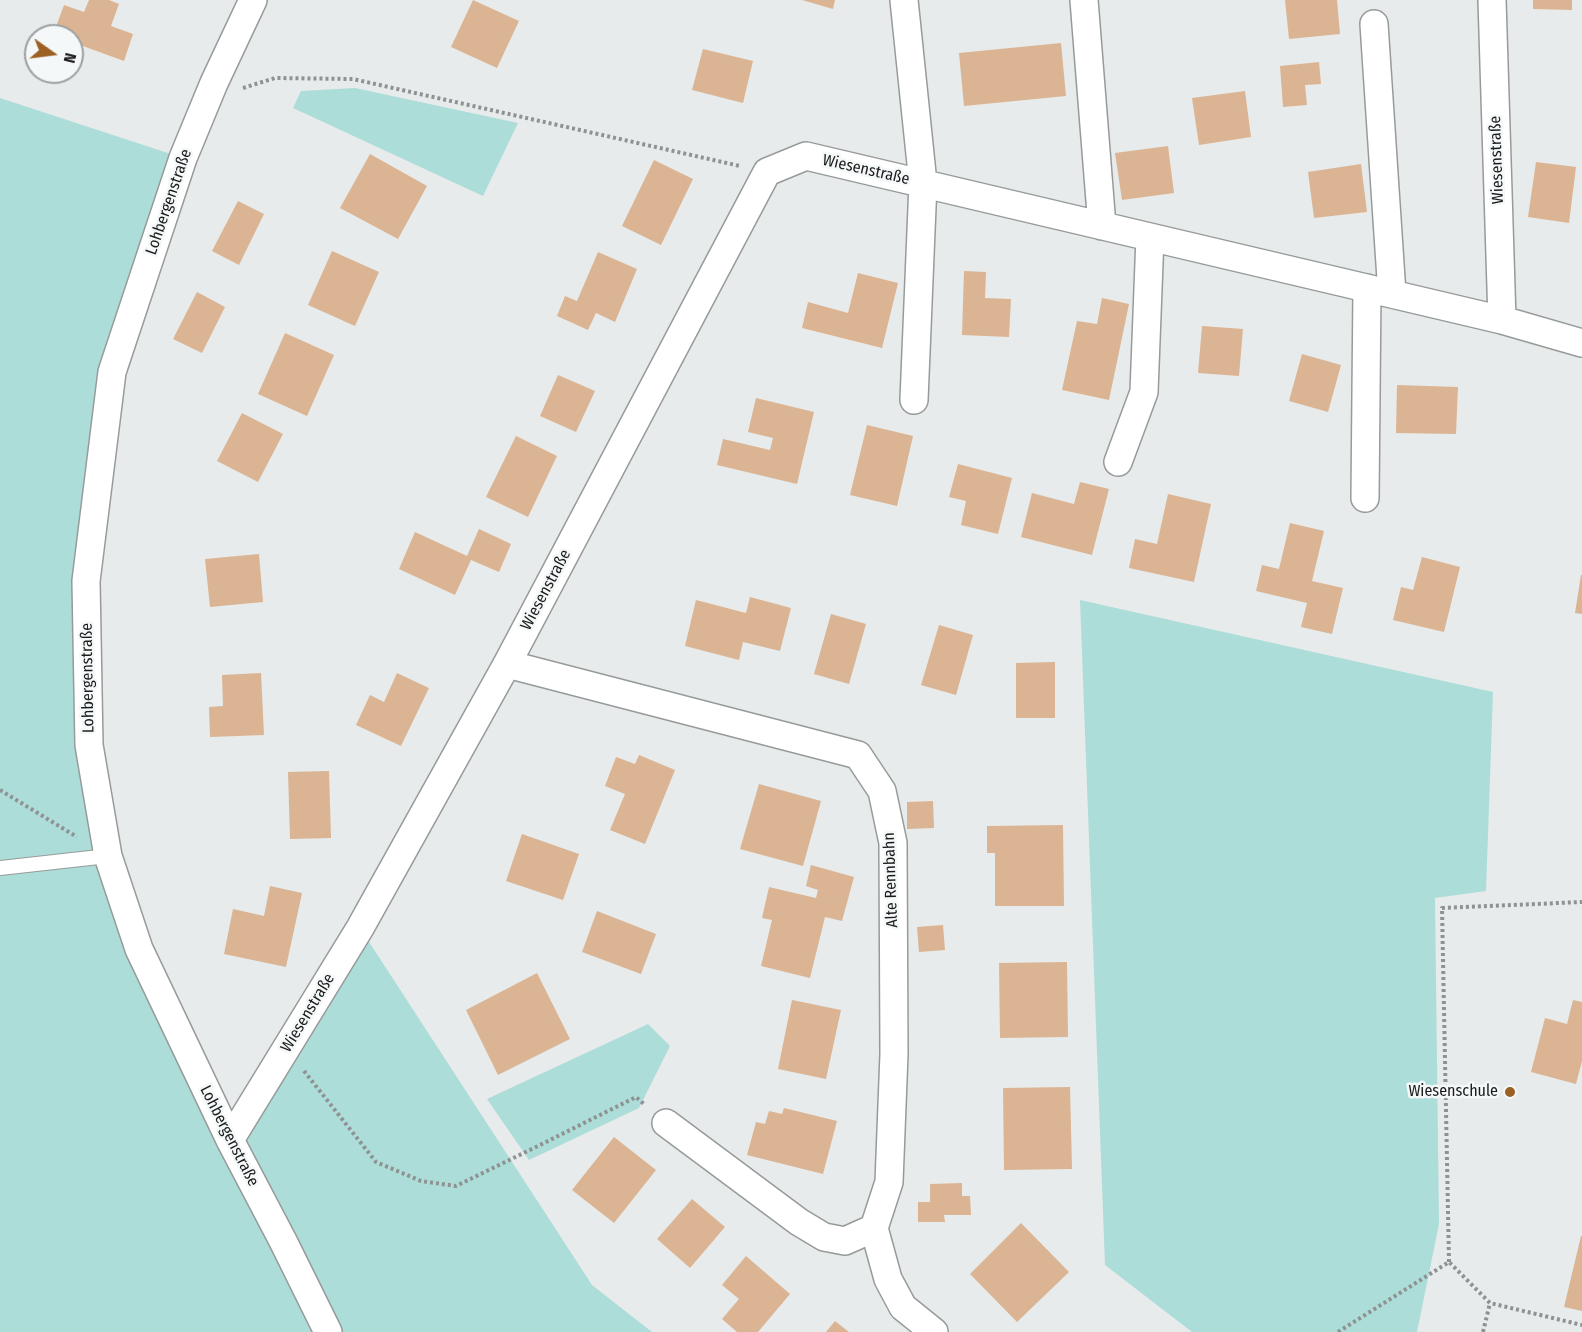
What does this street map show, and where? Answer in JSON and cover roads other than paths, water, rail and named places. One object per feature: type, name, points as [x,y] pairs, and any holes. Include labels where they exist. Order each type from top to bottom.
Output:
[{"type":"street","name":"Lohbergenstraße","points":[[253,0],[214,83],[183,158],[112,372],[86,581],[89,745],[108,856],[139,949],[230,1140],[284,1241],[328,1332]]},
{"type":"street","name":"Wiesenstraße","points":[[904,0],[923,183],[914,400]]},
{"type":"street","points":[[1084,0],[1102,226]]},
{"type":"street","name":"Wiesenstraße","points":[[1492,0],[1502,320]]},
{"type":"street","points":[[1365,498],[1379,291],[1374,24]]},
{"type":"street","name":"Wiesenstraße","points":[[230,1140],[360,928],[507,664],[767,172],[806,156],[1502,320],[1582,343]]},
{"type":"street","points":[[1118,462],[1144,392],[1150,237]]},
{"type":"street","name":"Alte Rennbahn","points":[[507,664],[858,755],[882,791],[892,843],[894,1054],[889,1182],[874,1228]]},
{"type":"street","points":[[666,1123],[799,1222],[824,1237],[845,1241],[874,1228],[888,1279],[903,1307],[934,1332]]},
{"type":"lane","points":[[0,868],[108,856]]},
{"type":"place","name":"Wiesenschule","points":[[1510,1092]]}]
